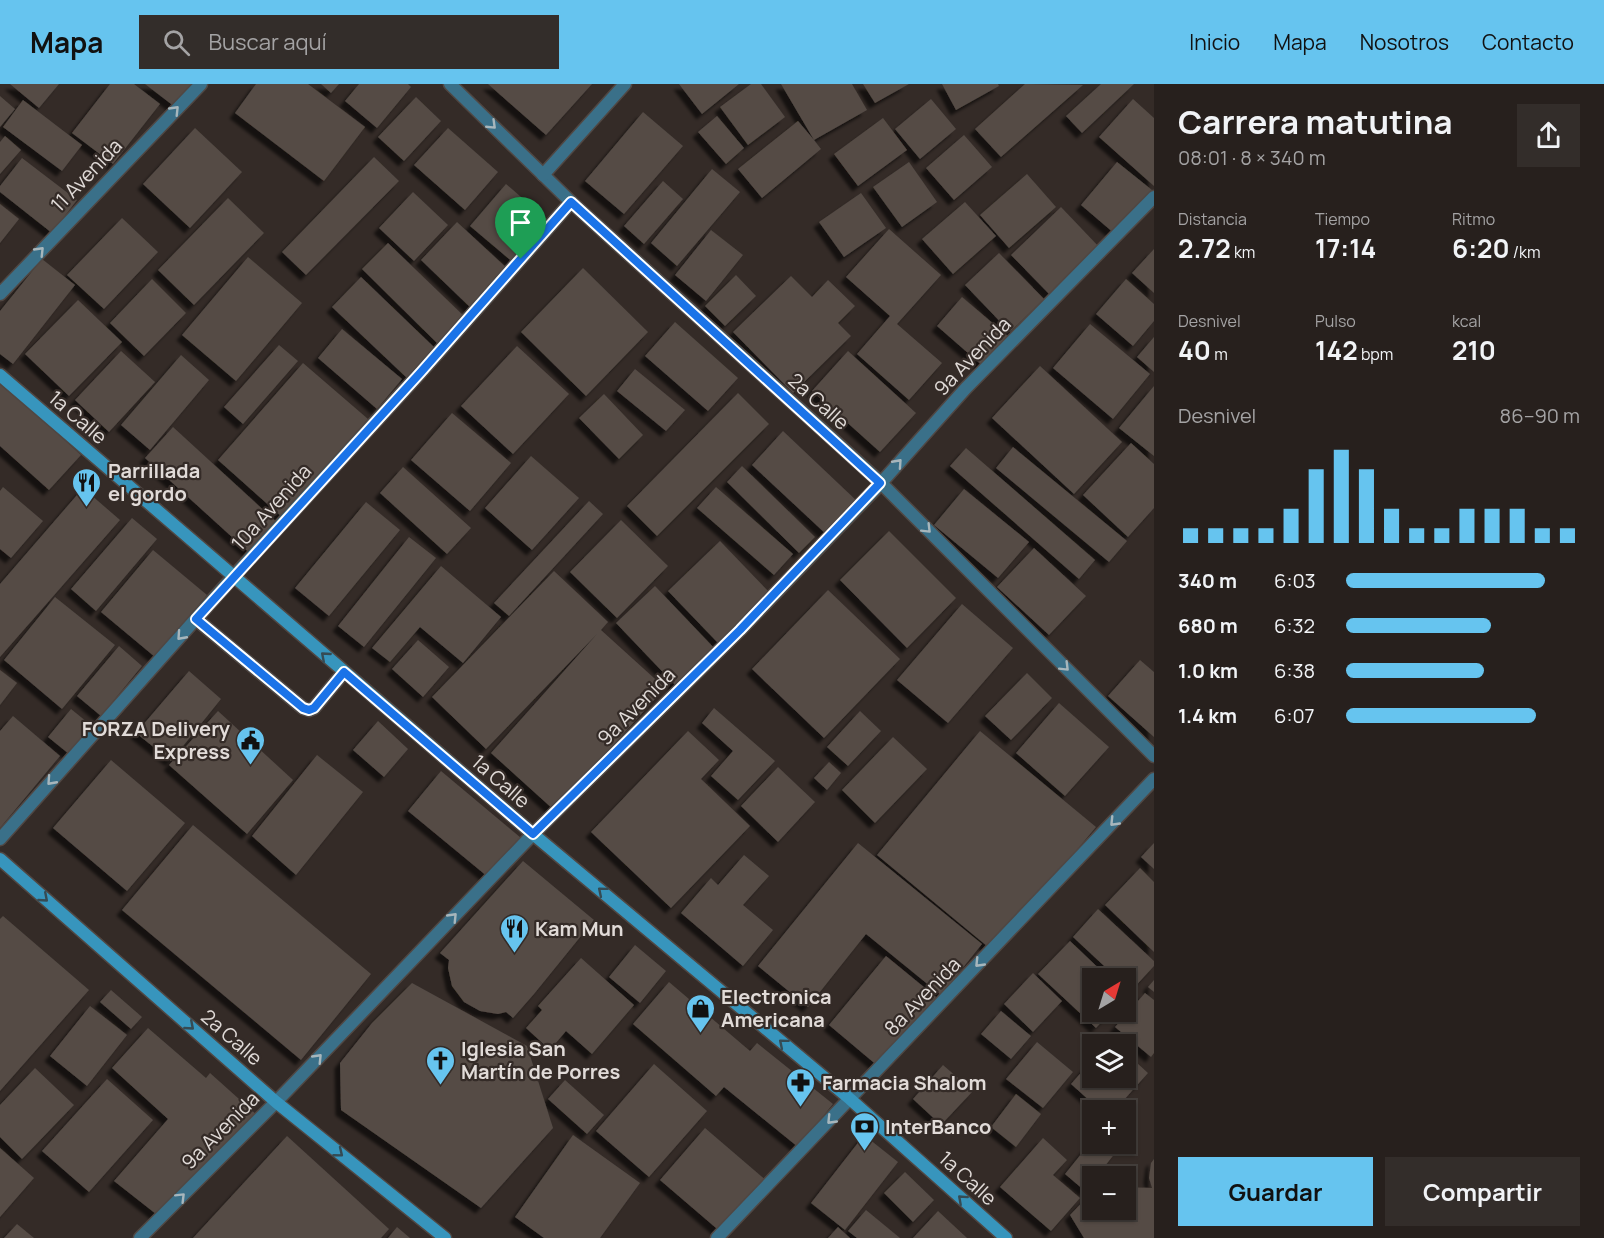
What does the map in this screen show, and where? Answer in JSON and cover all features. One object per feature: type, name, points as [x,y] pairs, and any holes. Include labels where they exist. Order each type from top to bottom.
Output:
[{"type":"main road","name":"1a Calle","points":[[0,375],[533,834],[850,1099],[1006,1238]]},
{"type":"main road","name":"2a Calle","points":[[0,859],[276,1102],[445,1238]]},
{"type":"street","name":"11 Avenida","points":[[0,294],[201,84]]},
{"type":"street","name":"2a Calle","points":[[450,84],[571,202],[880,483],[1154,756]]},
{"type":"street","points":[[543,175],[625,84]]},
{"type":"street","name":"9a Avenida","points":[[140,1238],[276,1102],[533,834],[740,630],[880,483],[966,388],[1154,197]]},
{"type":"street","name":"10a Avenida","points":[[0,839],[234,576],[413,381],[571,202]]},
{"type":"street","points":[[196,619],[303,708],[309,710],[314,708],[344,672]]},
{"type":"street","name":"8a Avenida","points":[[717,1238],[1154,779]]},
{"type":"building","points":[[10,84],[59,84],[39,108]]},
{"type":"building","points":[[110,84],[134,84],[160,104],[113,164],[72,133]]},
{"type":"building","points":[[145,84],[193,84],[175,107]]},
{"type":"building","points":[[256,84],[308,84],[365,127],[324,181],[235,113]]},
{"type":"building","points":[[321,84],[339,84],[331,93]]},
{"type":"building","points":[[359,84],[408,84],[411,87],[377,128],[345,101]]},
{"type":"building","points":[[488,84],[592,84],[546,135]]},
{"type":"building","points":[[679,84],[739,84],[702,114]]},
{"type":"building","points":[[751,84],[761,84],[785,117],[748,145],[720,107]]},
{"type":"building","points":[[781,84],[852,84],[867,110],[814,140]]},
{"type":"building","points":[[863,84],[909,84],[875,103]]},
{"type":"building","points":[[942,84],[998,84],[999,86],[956,110]]},
{"type":"building","points":[[1025,84],[1083,85],[1001,157],[975,129]]},
{"type":"building","points":[[1101,84],[1134,84],[1082,133],[1066,116]]},
{"type":"building","points":[[0,96],[15,109],[0,127]]},
{"type":"building","points":[[416,97],[441,121],[404,161],[378,137]]},
{"type":"building","points":[[931,99],[956,129],[920,159],[895,129]]},
{"type":"building","points":[[1133,99],[1154,118],[1154,186],[1099,137]]},
{"type":"building","points":[[23,100],[82,145],[62,171],[3,127]]},
{"type":"building","points":[[643,112],[683,146],[624,214],[585,181]]},
{"type":"building","points":[[717,116],[744,148],[726,164],[698,132]]},
{"type":"building","points":[[883,118],[907,150],[858,186],[834,154]]},
{"type":"building","points":[[798,121],[821,149],[762,198],[738,169]]},
{"type":"building","points":[[195,128],[242,172],[190,228],[143,184]]},
{"type":"building","points":[[448,128],[498,172],[465,210],[414,165]]},
{"type":"building","points":[[964,135],[992,167],[954,200],[926,168]]},
{"type":"building","points":[[5,136],[21,150],[0,174],[0,142]]},
{"type":"building","points":[[374,157],[399,181],[306,275],[282,252]]},
{"type":"building","points":[[22,158],[77,200],[52,233],[0,192],[0,186]]},
{"type":"building","points":[[909,162],[937,202],[902,227],[873,187]]},
{"type":"building","points":[[1117,162],[1152,190],[1115,234],[1081,205]]},
{"type":"building","points":[[712,169],[740,192],[677,266],[651,243]]},
{"type":"building","points":[[1027,174],[1056,207],[1009,248],[980,215]]},
{"type":"building","points":[[663,181],[683,199],[644,244],[624,226]]},
{"type":"building","points":[[506,184],[551,223],[515,264],[470,226]]},
{"type":"building","points":[[413,192],[448,225],[414,261],[379,228]]},
{"type":"building","points":[[861,193],[886,228],[844,257],[819,222]]},
{"type":"building","points":[[228,198],[264,233],[194,305],[158,270]]},
{"type":"building","points":[[965,202],[996,236],[953,274],[922,239]]},
{"type":"building","points":[[0,204],[19,219],[0,243]]},
{"type":"building","points":[[1061,207],[1101,249],[1051,296],[1011,255]]},
{"type":"building","points":[[122,218],[158,252],[104,309],[67,275]]},
{"type":"building","points":[[457,222],[510,271],[473,310],[421,260]]},
{"type":"building","points":[[889,229],[941,275],[897,324],[942,363],[909,400],[857,354],[890,316],[846,277]]},
{"type":"building","points":[[711,230],[743,255],[706,301],[675,275]]},
{"type":"building","points":[[388,243],[467,319],[440,346],[362,269]]},
{"type":"building","points":[[1154,249],[1154,293],[1132,273]]},
{"type":"building","points":[[999,253],[1044,299],[1010,332],[965,285]]},
{"type":"building","points":[[248,257],[302,303],[236,381],[182,335]]},
{"type":"building","points":[[42,259],[75,285],[13,364],[0,354],[0,311]]},
{"type":"building","points":[[583,268],[648,332],[586,396],[521,332]]},
{"type":"building","points":[[736,275],[756,296],[725,326],[705,306]]},
{"type":"building","points":[[791,276],[812,297],[828,280],[855,306],[838,323],[851,336],[793,393],[733,332]]},
{"type":"building","points":[[361,277],[436,349],[407,378],[332,307]]},
{"type":"building","points":[[152,279],[186,313],[144,356],[110,323]]},
{"type":"building","points":[[1126,279],[1154,304],[1154,321],[1133,346],[1096,314]]},
{"type":"building","points":[[962,297],[1009,337],[984,367],[937,326]]},
{"type":"building","points":[[78,300],[122,342],[69,396],[25,354]]},
{"type":"building","points":[[675,322],[738,378],[708,411],[645,356]]},
{"type":"building","points":[[1090,324],[1150,374],[1113,419],[1053,368]]},
{"type":"building","points":[[342,329],[402,379],[377,409],[318,358]]},
{"type":"building","points":[[1154,337],[1154,372],[1137,357]]},
{"type":"building","points":[[279,345],[298,361],[243,424],[224,407]]},
{"type":"building","points":[[517,346],[569,394],[513,454],[461,406]]},
{"type":"building","points":[[121,351],[155,382],[109,432],[75,400]]},
{"type":"building","points":[[848,351],[916,413],[880,452],[812,391]]},
{"type":"building","points":[[181,355],[209,380],[150,450],[121,425]]},
{"type":"building","points":[[303,363],[368,419],[282,517],[218,460]]},
{"type":"building","points":[[1040,366],[1122,442],[1074,494],[992,418]]},
{"type":"building","points":[[635,369],[685,410],[666,431],[617,391]]},
{"type":"building","points":[[0,381],[81,455],[49,490],[0,446]]},
{"type":"building","points":[[1154,386],[1154,456],[1119,428]]},
{"type":"building","points":[[738,393],[769,424],[657,536],[627,506]]},
{"type":"building","points":[[604,394],[643,435],[619,459],[579,418]]},
{"type":"building","points":[[452,413],[511,463],[470,511],[411,460]]},
{"type":"building","points":[[173,427],[282,527],[254,557],[145,458]]},
{"type":"building","points":[[783,431],[858,502],[827,535],[752,465]]},
{"type":"building","points":[[1131,443],[1154,464],[1154,508],[1128,537],[1083,495]]},
{"type":"building","points":[[1013,447],[1127,541],[1109,562],[996,468]]},
{"type":"building","points":[[966,448],[1095,560],[1079,579],[950,466]]},
{"type":"building","points":[[531,456],[579,498],[532,550],[485,508]]},
{"type":"building","points":[[742,466],[815,537],[799,553],[727,482]]},
{"type":"building","points":[[403,467],[471,528],[447,554],[380,493]]},
{"type":"building","points":[[3,487],[43,521],[11,558],[0,549],[0,491]]},
{"type":"building","points":[[716,487],[793,554],[774,575],[697,508]]},
{"type":"building","points":[[83,488],[120,520],[0,657],[0,584]]},
{"type":"building","points":[[964,489],[1029,542],[998,578],[934,525]]},
{"type":"building","points":[[589,501],[603,514],[509,616],[494,603]]},
{"type":"building","points":[[366,502],[400,530],[329,616],[295,588]]},
{"type":"building","points":[[132,518],[157,539],[96,611],[71,589]]},
{"type":"building","points":[[621,520],[668,566],[617,618],[570,572]]},
{"type":"building","points":[[889,531],[956,598],[907,648],[840,580]]},
{"type":"building","points":[[409,537],[436,558],[364,647],[338,626]]},
{"type":"building","points":[[720,541],[770,593],[718,643],[668,591]]},
{"type":"building","points":[[1034,548],[1086,596],[1049,635],[997,587]]},
{"type":"building","points":[[153,550],[207,595],[155,657],[101,612]]},
{"type":"building","points":[[441,566],[501,617],[463,663],[420,627],[390,662],[372,648]]},
{"type":"building","points":[[554,571],[608,622],[601,630],[665,688],[554,810],[491,753],[597,634],[486,749],[432,697]]},
{"type":"building","points":[[655,586],[716,650],[677,687],[616,623]]},
{"type":"building","points":[[828,590],[900,659],[824,738],[752,669]]},
{"type":"building","points":[[55,597],[115,645],[62,709],[4,660]]},
{"type":"building","points":[[962,604],[1013,648],[948,723],[897,680]]},
{"type":"building","points":[[418,640],[449,667],[423,697],[392,669]]},
{"type":"building","points":[[119,646],[142,666],[101,716],[77,696]]},
{"type":"building","points":[[1140,660],[1154,672],[1154,737],[1108,696]]},
{"type":"building","points":[[0,670],[17,683],[0,705]]},
{"type":"building","points":[[189,671],[221,699],[171,761],[136,733]]},
{"type":"building","points":[[1027,673],[1052,698],[1011,740],[985,716]]},
{"type":"building","points":[[1059,703],[1109,747],[1065,796],[1016,753]]},
{"type":"building","points":[[714,708],[775,761],[738,800],[711,776],[733,751],[702,723]]},
{"type":"building","points":[[71,709],[92,726],[69,754],[48,737]]},
{"type":"building","points":[[218,711],[293,780],[247,834],[169,765]]},
{"type":"building","points":[[860,711],[881,731],[848,766],[827,747]]},
{"type":"building","points":[[13,716],[60,756],[0,828],[0,731]]},
{"type":"building","points":[[378,721],[408,749],[384,777],[353,750]]},
{"type":"building","points":[[688,731],[719,760],[701,779],[750,826],[671,908],[591,832]]},
{"type":"building","points":[[980,731],[1096,827],[993,951],[877,855]]},
{"type":"building","points":[[893,737],[927,769],[875,823],[842,790]]},
{"type":"building","points":[[317,755],[363,792],[296,875],[252,836]]},
{"type":"building","points":[[111,760],[185,823],[127,891],[53,828]]},
{"type":"building","points":[[829,762],[841,773],[827,790],[814,778]]},
{"type":"building","points":[[778,767],[815,802],[778,842],[741,806]]},
{"type":"building","points":[[441,771],[521,838],[488,877],[408,811]]},
{"type":"building","points":[[193,825],[371,974],[301,1060],[122,910]]},
{"type":"building","points":[[858,843],[982,944],[941,995],[866,934],[808,1007],[758,966]]},
{"type":"building","points":[[1154,843],[1154,869],[1141,857]]},
{"type":"building","points":[[744,855],[769,876],[743,905],[773,930],[743,966],[681,913],[711,878],[718,885]]},
{"type":"building","points":[[523,861],[594,920],[513,1018],[506,1012],[498,1014],[480,1011],[464,1002],[452,986],[448,968],[449,960],[440,953]]},
{"type":"building","points":[[1140,868],[1154,882],[1154,952],[1105,905]]},
{"type":"building","points":[[1098,909],[1154,961],[1154,966],[1136,986],[1136,968],[1106,968],[1073,937]]},
{"type":"building","points":[[3,916],[89,990],[0,1091],[0,919]]},
{"type":"building","points":[[1070,941],[1098,968],[1082,968],[1082,1015],[1038,974]]},
{"type":"building","points":[[635,945],[666,971],[640,1003],[609,977]]},
{"type":"building","points":[[886,956],[936,997],[879,1067],[829,1025]]},
{"type":"building","points":[[581,958],[634,1005],[592,1054],[566,1031],[550,1050],[526,1028],[542,1010],[538,1006]]},
{"type":"building","points":[[1033,973],[1062,1001],[1033,1032],[1004,1004]]},
{"type":"building","points":[[1154,980],[1154,992],[1148,987]]},
{"type":"building","points":[[669,982],[750,1051],[757,1043],[833,1104],[798,1147],[724,1087],[716,1096],[633,1024]]},
{"type":"building","name":"Iglesia San Martín de Porres","points":[[412,983],[527,1046],[553,1128],[481,1208],[341,1110],[340,1063],[372,1023]]},
{"type":"building","points":[[111,990],[142,1017],[131,1029],[100,1002]]},
{"type":"building","points":[[1145,993],[1154,1000],[1154,1053],[1151,1057],[1136,1044],[1136,1034],[1123,1034],[1115,1027],[1119,1022],[1136,1022],[1136,1003]]},
{"type":"building","points":[[90,1006],[127,1035],[87,1086],[50,1056]]},
{"type":"building","points":[[1001,1011],[1031,1036],[1011,1059],[981,1034]]},
{"type":"building","points":[[1090,1022],[1102,1022],[1096,1028]]},
{"type":"building","points":[[148,1028],[206,1078],[210,1073],[258,1116],[156,1214],[114,1181],[168,1119],[112,1068]]},
{"type":"building","points":[[1037,1042],[1073,1072],[1043,1108],[1006,1079]]},
{"type":"building","points":[[1136,1062],[1148,1073],[1136,1086]]},
{"type":"building","points":[[654,1064],[707,1111],[649,1177],[596,1131]]},
{"type":"building","points":[[943,1065],[973,1091],[941,1125],[913,1099]]},
{"type":"building","points":[[35,1068],[74,1105],[22,1159],[0,1137],[0,1105]]},
{"type":"building","points":[[1082,1071],[1082,1088],[1135,1088],[1124,1100],[1089,1100],[1071,1084]]},
{"type":"building","points":[[107,1079],[153,1120],[89,1192],[42,1151]]},
{"type":"building","points":[[565,1080],[604,1115],[587,1134],[548,1099]]},
{"type":"building","points":[[1016,1094],[1041,1114],[1016,1147],[991,1127]]},
{"type":"building","points":[[705,1128],[768,1182],[723,1234],[660,1180]]},
{"type":"building","points":[[573,1135],[640,1183],[600,1238],[544,1238],[515,1217]]},
{"type":"building","points":[[864,1135],[898,1162],[845,1230],[811,1203]]},
{"type":"building","points":[[287,1136],[389,1229],[381,1238],[193,1238]]},
{"type":"building","points":[[1043,1138],[1067,1160],[1053,1175],[1080,1198],[1051,1231],[1000,1187]]},
{"type":"building","points":[[0,1148],[34,1178],[0,1217]]},
{"type":"building","points":[[1082,1153],[1114,1154],[1105,1166],[1082,1166],[1082,1188],[1065,1174]]},
{"type":"building","points":[[1154,1159],[1154,1238],[1084,1238],[1070,1215],[1082,1202],[1082,1220],[1136,1220],[1136,1187],[1152,1188],[1149,1178],[1151,1163]]},
{"type":"building","points":[[905,1172],[934,1200],[913,1222],[884,1193]]},
{"type":"building","points":[[866,1210],[900,1238],[857,1238],[848,1231]]},
{"type":"building","points":[[938,1211],[967,1238],[913,1238]]},
{"type":"building","points":[[17,1224],[34,1238],[4,1238]]},
{"type":"building","points":[[397,1227],[410,1238],[388,1238]]},
{"type":"building","points":[[838,1227],[850,1238],[828,1238]]},
{"type":"place","name":"Parrillada el gordo","points":[[87,508]]},
{"type":"place","name":"FORZA Delivery Express","points":[[251,766]]},
{"type":"place","name":"Kam Mun","points":[[514,954]]},
{"type":"place","name":"Electronica Americana","points":[[700,1034]]},
{"type":"place","name":"Iglesia San Martín de Porres","points":[[440,1086]]},
{"type":"place","name":"Farmacia Shalom","points":[[801,1108]]},
{"type":"place","name":"InterBanco","points":[[864,1152]]},
{"type":"route","points":[[571,202],[880,483],[740,630],[533,834],[344,672],[314,708],[309,710],[303,708],[196,619],[521,259],[571,202]]}]
